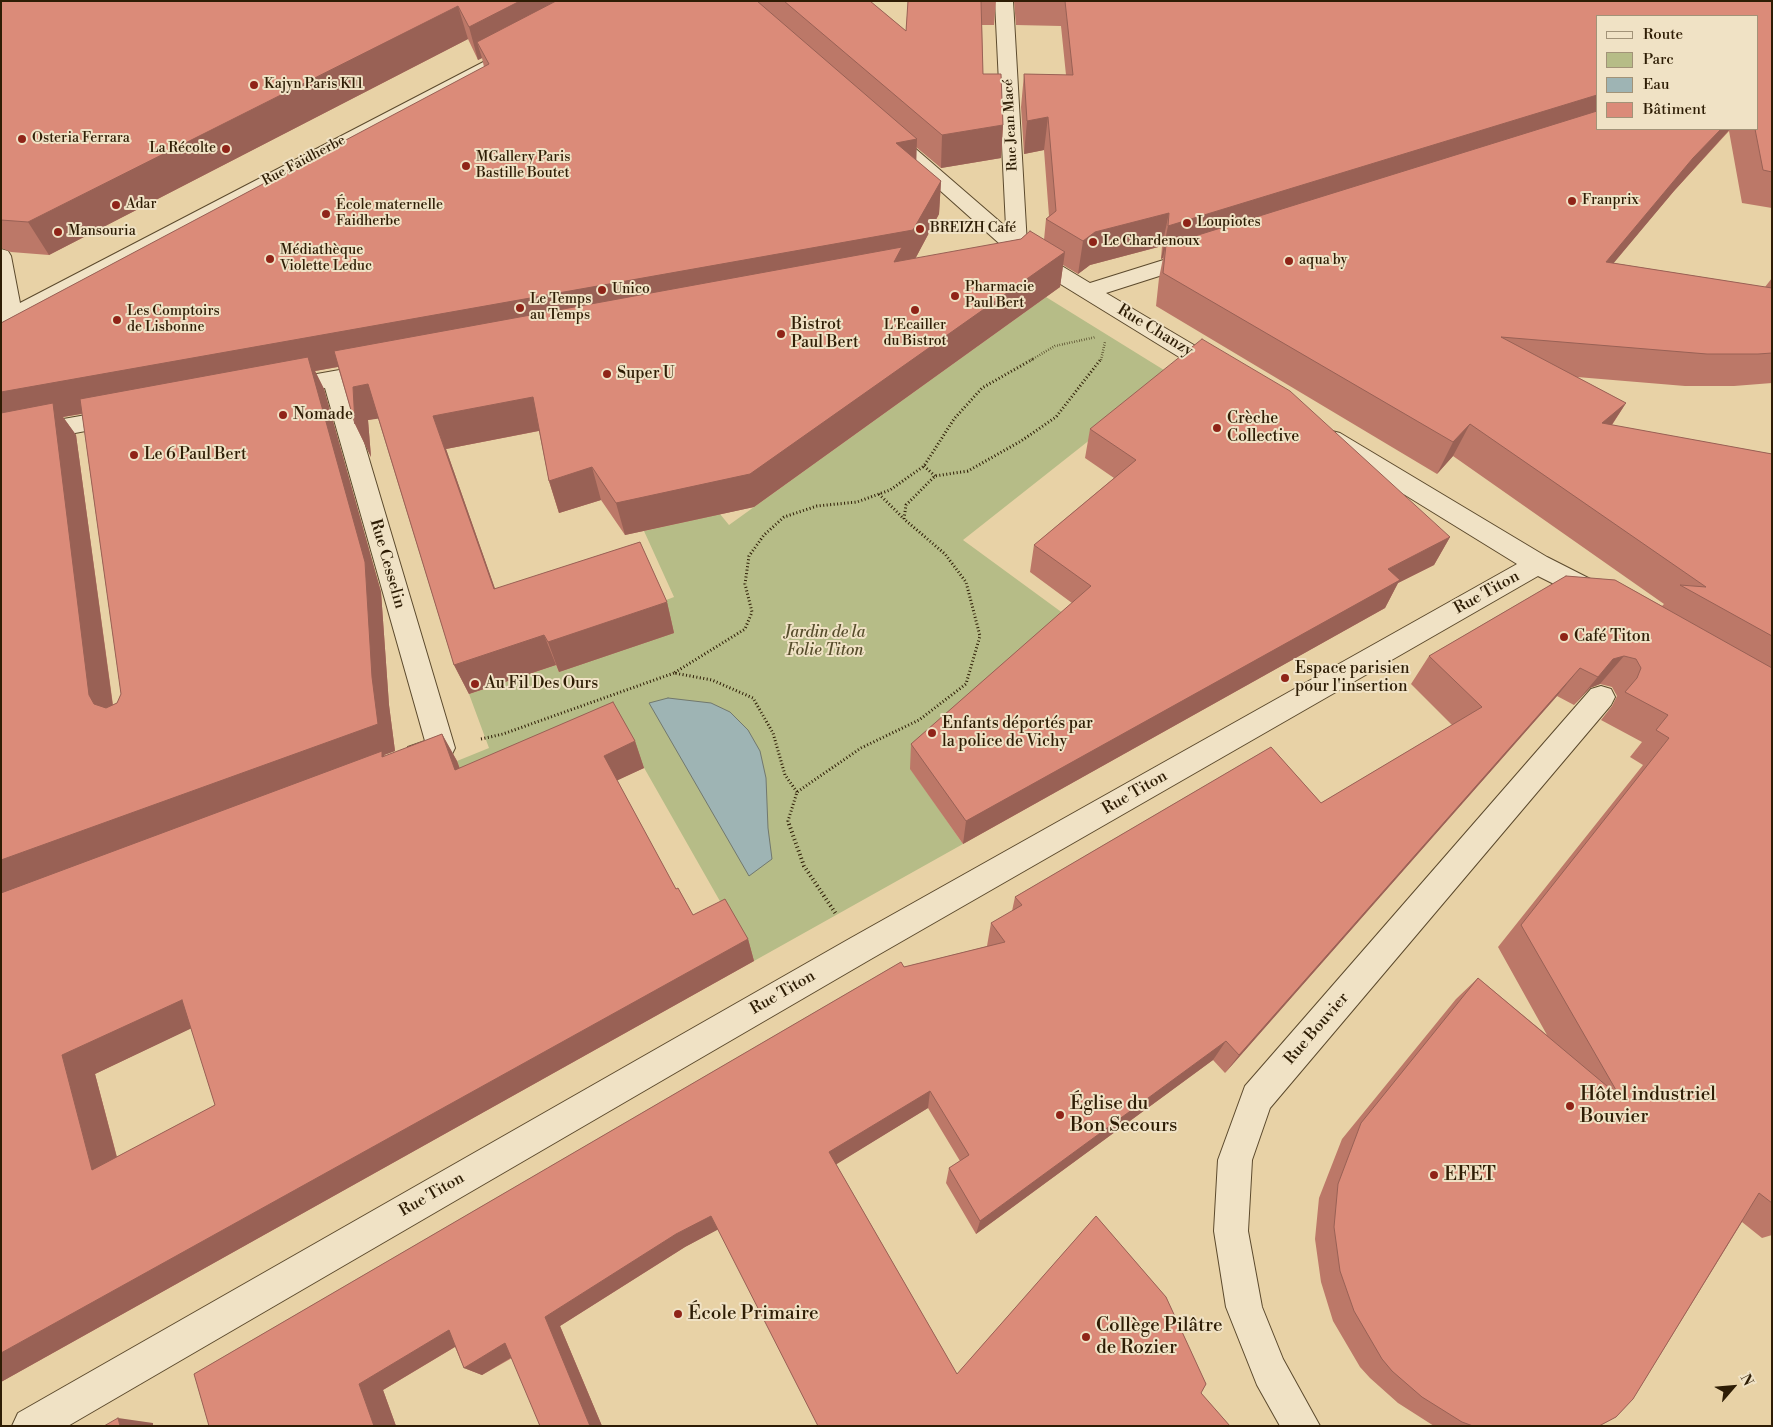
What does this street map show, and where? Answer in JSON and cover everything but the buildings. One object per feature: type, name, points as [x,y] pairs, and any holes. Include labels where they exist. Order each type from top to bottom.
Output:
[{"type":"street","name":"Rue Jean Macé","points":[[1004,1],[1017,248]]},
{"type":"street","name":"Rue Faidherbe","points":[[7,319],[538,38]]},
{"type":"street","name":"Rue Chanzy","points":[[877,126],[1017,248],[1241,384]]},
{"type":"street","points":[[991,255],[1017,248]]},
{"type":"street","points":[[1088,290],[1211,252]]},
{"type":"street","points":[[1,256],[7,319]]},
{"type":"street","points":[[265,391],[402,366]]},
{"type":"street","name":"Rue Cesselin","points":[[334,379],[402,619],[441,748],[394,765]]},
{"type":"street","points":[[1,439],[89,435],[137,414]]},
{"type":"street","points":[[1309,425],[1538,564],[1615,605]]},
{"type":"street","name":"Rue Titon","points":[[31,1426],[860,948],[1538,564]]},
{"type":"street","name":"Rue Bouvier","points":[[1301,1426],[1270,1372],[1244,1307],[1231,1231],[1236,1160],[1258,1098],[1601,697]]},
{"type":"path","points":[[904,519],[906,505],[935,476],[968,471],[1020,441],[1056,417],[1100,360],[1108,335]]},
{"type":"path","points":[[488,738],[674,673],[711,652],[745,629],[752,612],[745,584],[749,556],[764,535],[784,517],[817,506],[856,502],[890,490],[924,466],[954,418],[982,388],[1055,346],[1098,337]]},
{"type":"path","points":[[924,466],[935,476]]},
{"type":"path","points":[[836,914],[804,866],[788,821],[797,792],[861,748],[919,720],[966,684],[980,636],[966,582],[945,554],[878,494]]},
{"type":"path","points":[[674,673],[712,680],[753,698],[773,733],[785,775],[797,792]]},
{"type":"green space","name":"Jardin de la Folie Titon","points":[[1046,297],[1172,375],[963,540],[1075,622],[910,768],[963,844],[754,961],[622,729],[470,797],[457,761],[489,748],[469,694],[556,665],[559,672],[661,602],[674,597],[644,531],[720,514],[729,525]]},
{"type":"water","points":[[668,698],[711,703],[730,712],[748,730],[760,751],[766,778],[768,828],[772,859],[749,876],[649,703]]},
{"type":"place","name":"Kajyn Paris K11","points":[[254,85]]},
{"type":"place","name":"Osteria Ferrara","points":[[22,139]]},
{"type":"place","name":"La Récolte","points":[[226,149]]},
{"type":"place","name":"MGallery Paris Bastille Boutet","points":[[466,166]]},
{"type":"place","name":"Franprix","points":[[1572,201]]},
{"type":"place","name":"Adar","points":[[116,205]]},
{"type":"place","name":"École maternelle Faidherbe","points":[[326,214]]},
{"type":"place","name":"Loupiotes","points":[[1187,223]]},
{"type":"place","name":"BREIZH Café","points":[[920,229]]},
{"type":"place","name":"Mansouria","points":[[58,232]]},
{"type":"place","name":"Le Chardenoux","points":[[1093,242]]},
{"type":"place","name":"Médiathèque Violette Leduc","points":[[270,259]]},
{"type":"place","name":"aqua by","points":[[1289,261]]},
{"type":"place","name":"Unico","points":[[602,290]]},
{"type":"place","name":"Pharmacie Paul Bert","points":[[955,296]]},
{"type":"place","name":"Le Temps au Temps","points":[[520,308]]},
{"type":"place","name":"L'Ecailler du Bistrot","points":[[915,310]]},
{"type":"place","name":"Les Comptoirs de Lisbonne","points":[[117,320]]},
{"type":"place","name":"Bistrot Paul Bert","points":[[781,334]]},
{"type":"place","name":"Super U","points":[[607,374]]},
{"type":"place","name":"Nomade","points":[[283,415]]},
{"type":"place","name":"Crèche Collective","points":[[1217,428]]},
{"type":"place","name":"Le 6 Paul Bert","points":[[134,455]]},
{"type":"place","name":"Café Titon","points":[[1564,637]]},
{"type":"place","name":"Espace parisien pour l'insertion","points":[[1285,678]]},
{"type":"place","name":"Au Fil Des Ours","points":[[475,684]]},
{"type":"place","name":"Enfants déportés par la police de Vichy","points":[[932,733]]},
{"type":"place","name":"Hôtel industriel Bouvier","points":[[1570,1106]]},
{"type":"place","name":"Église du Bon Secours","points":[[1060,1115]]},
{"type":"place","name":"EFET","points":[[1434,1175]]},
{"type":"place","name":"École Primaire","points":[[678,1314]]},
{"type":"place","name":"Collège Pilâtre de Rozier","points":[[1086,1337]]}]
